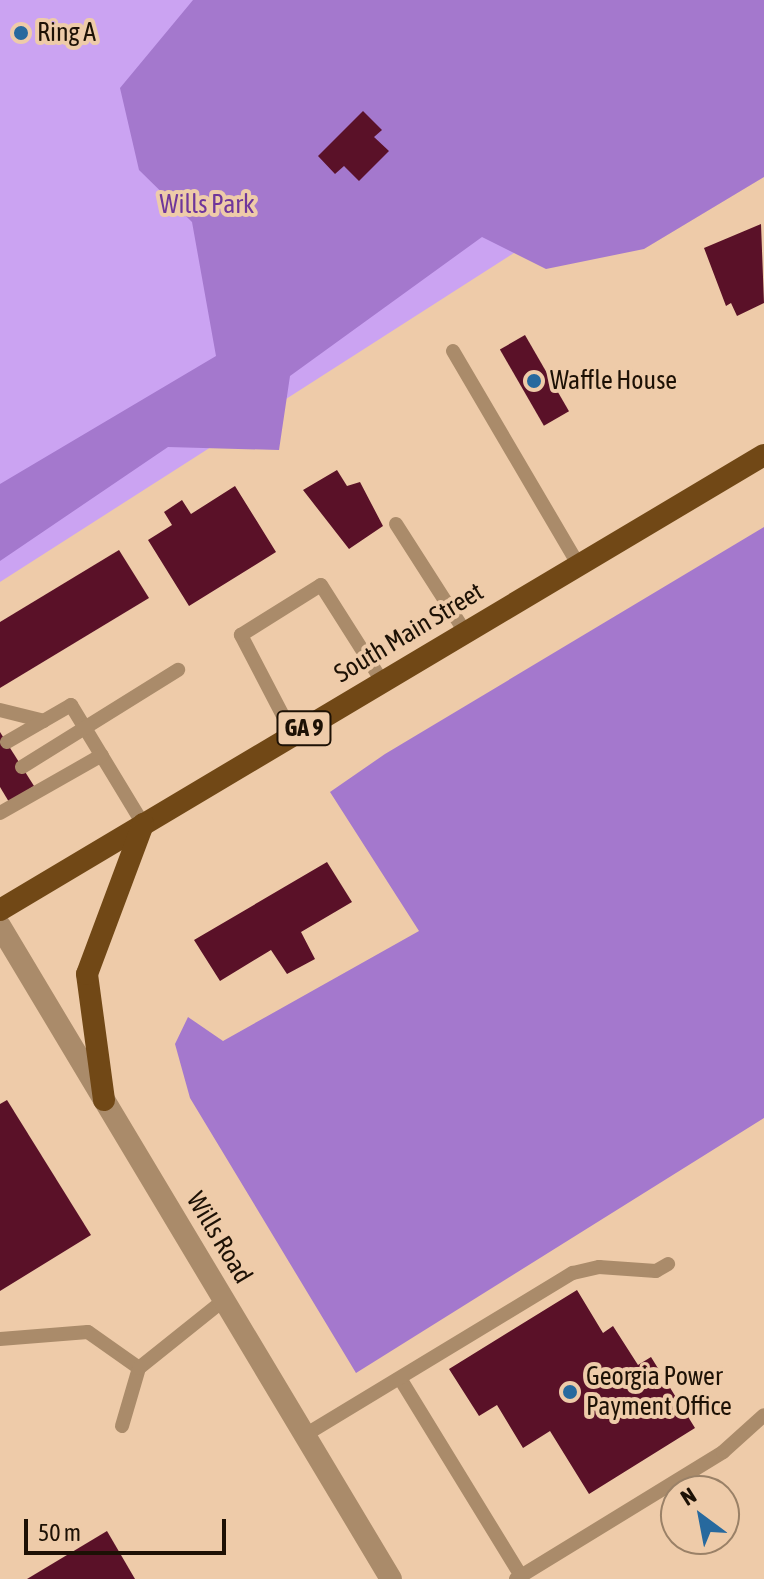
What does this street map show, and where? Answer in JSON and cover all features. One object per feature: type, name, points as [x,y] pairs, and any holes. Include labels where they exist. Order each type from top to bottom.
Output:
[{"type":"highway","name":"South Main Street","points":[[0,910],[764,455]]},
{"type":"highway","points":[[104,1100],[87,974],[143,824]]},
{"type":"street","name":"Wills Road","points":[[0,926],[391,1579]]},
{"type":"lane","points":[[453,351],[578,564]]},
{"type":"lane","points":[[396,524],[465,632]]},
{"type":"lane","points":[[293,735],[241,635],[321,585],[382,681]]},
{"type":"lane","points":[[22,767],[178,670]]},
{"type":"lane","points":[[7,742],[71,705],[143,824]]},
{"type":"lane","points":[[0,710],[44,721]]},
{"type":"lane","points":[[0,813],[102,755]]},
{"type":"lane","points":[[305,1435],[401,1380],[573,1273],[599,1267],[656,1271],[668,1264]]},
{"type":"lane","points":[[122,1426],[139,1368],[224,1300]]},
{"type":"lane","points":[[0,1339],[88,1332],[139,1368]]},
{"type":"lane","points":[[401,1380],[518,1578],[723,1452],[764,1415]]},
{"type":"green space","name":"Wills Park","points":[[0,0],[764,0],[764,93],[0,582]]},
{"type":"green space","name":"Wills Park","points":[[193,0],[764,0],[764,177],[644,249],[546,269],[482,237],[290,376],[279,450],[168,447],[0,561],[0,484],[216,356],[192,222],[139,170],[120,88]]},
{"type":"green space","points":[[764,527],[764,1118],[356,1373],[190,1098],[175,1044],[188,1017],[223,1041],[419,931],[330,792],[385,754]]},
{"type":"building","points":[[363,111],[382,130],[374,137],[389,151],[359,181],[344,166],[335,174],[318,156]]},
{"type":"building","points":[[761,224],[764,303],[737,316],[731,303],[726,306],[704,248]]},
{"type":"building","name":"Waffle House","points":[[525,335],[569,411],[544,426],[500,350]]},
{"type":"building","points":[[337,470],[347,486],[360,482],[383,526],[349,549],[303,490]]},
{"type":"building","points":[[235,486],[276,552],[189,606],[148,540],[172,525],[164,512],[182,500],[191,514]]},
{"type":"building","points":[[119,550],[149,598],[0,688],[0,622]]},
{"type":"building","points":[[0,732],[34,786],[9,802],[0,787]]},
{"type":"building","points":[[327,862],[352,902],[301,932],[315,959],[287,974],[271,950],[220,981],[194,940]]},
{"type":"building","points":[[7,1100],[91,1235],[0,1291],[0,1104]]},
{"type":"building","points":[[577,1290],[603,1333],[613,1326],[638,1365],[651,1357],[695,1428],[589,1494],[550,1431],[523,1448],[497,1405],[479,1416],[449,1369]]},
{"type":"building","points":[[107,1531],[135,1579],[27,1579]]},
{"type":"place","name":"Ring A","points":[[21,33]]},
{"type":"place","name":"Waffle House","points":[[534,381]]},
{"type":"place","name":"Georgia Power Payment Office","points":[[570,1392]]}]
